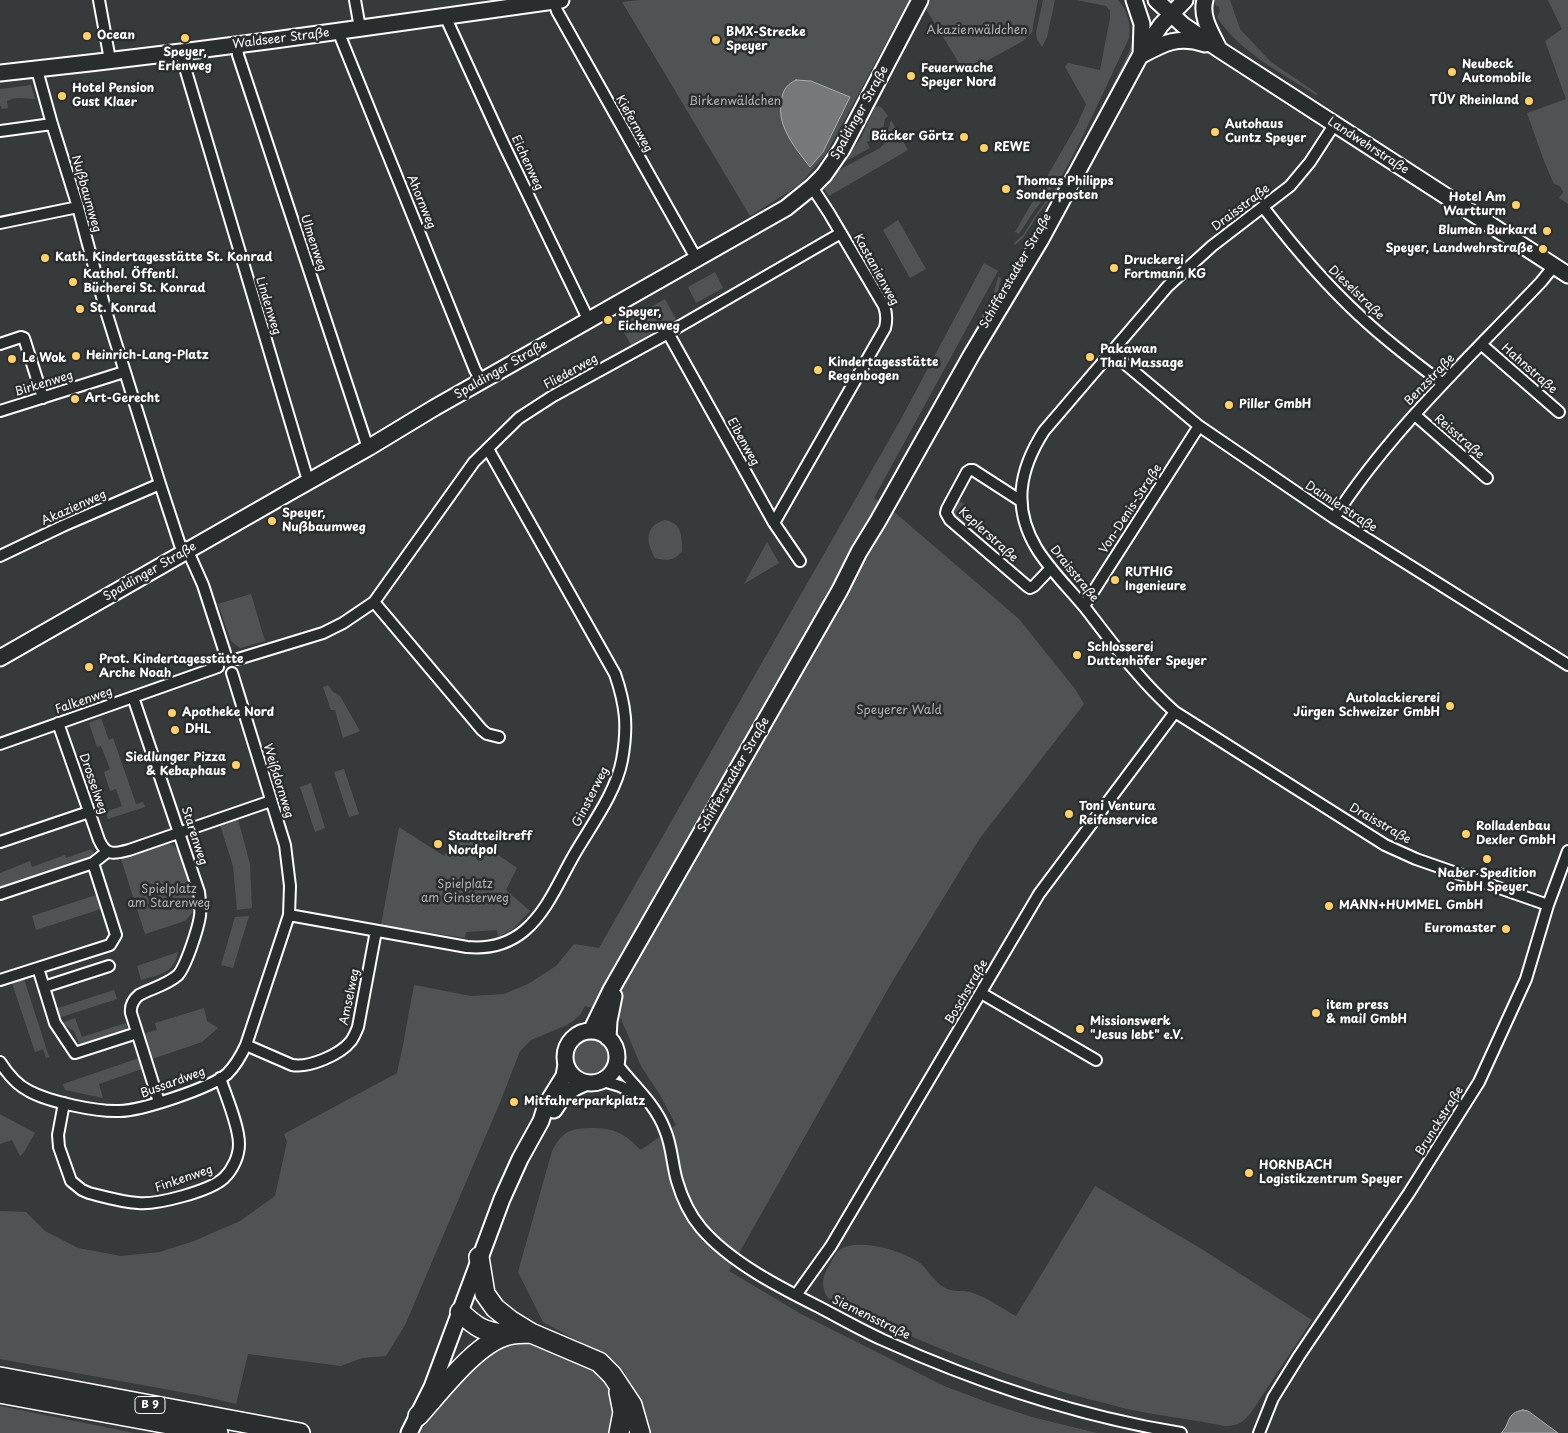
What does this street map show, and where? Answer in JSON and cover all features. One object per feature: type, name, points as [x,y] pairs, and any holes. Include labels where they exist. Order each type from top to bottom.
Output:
[{"type":"highway","points":[[479,1257],[485,1294],[508,1328]]},
{"type":"highway","points":[[460,1312],[477,1328],[484,1331],[508,1328],[531,1333],[599,1362],[612,1375],[632,1405],[640,1433]]},
{"type":"highway","points":[[414,1425],[452,1377],[481,1349],[508,1328]]},
{"type":"highway","name":"B 9","points":[[0,1378],[300,1433]]},
{"type":"highway","points":[[618,1383],[623,1412],[619,1433]]},
{"type":"highway","name":"B 9","points":[[0,1392],[218,1433]]},
{"type":"main road","name":"Waldseer Straße","points":[[0,74],[180,52],[557,0]]},
{"type":"main road","name":"Spaldinger Straße","points":[[0,658],[786,208],[812,187],[832,164],[849,136],[920,0]]},
{"type":"main road","points":[[1134,0],[1142,24],[1140,56]]},
{"type":"main road","points":[[1156,0],[1171,14]]},
{"type":"main road","name":"Schifferstadter Straße","points":[[591,1031],[611,990],[840,590],[859,552],[972,354],[1041,239],[1140,56],[1157,31],[1184,0]]},
{"type":"main road","points":[[1204,0],[1205,18],[1220,50]]},
{"type":"main road","name":"Landwehrstraße","points":[[1171,14],[1191,31],[1568,276]]},
{"type":"main road","points":[[1140,56],[1174,40],[1191,40],[1220,50]]},
{"type":"main road","name":"Schifferstadter Straße","points":[[608,1038],[613,998],[629,960]]},
{"type":"main road","points":[[414,1425],[432,1387],[479,1257],[506,1191],[520,1159],[541,1121],[546,1105],[564,1076],[565,1055],[569,1042],[579,1034],[591,1031],[599,1032],[608,1038],[615,1048],[617,1056],[616,1064],[609,1076],[597,1083],[585,1083],[574,1087],[562,1098],[553,1112],[541,1121]]},
{"type":"main road","points":[[566,1064],[573,1076],[585,1083]]},
{"type":"street","points":[[99,0],[110,60]]},
{"type":"street","points":[[355,0],[360,28]]},
{"type":"street","name":"Kiefernweg","points":[[557,0],[555,8],[696,258]]},
{"type":"street","name":"Eichenweg","points":[[445,16],[503,143],[588,320]]},
{"type":"street","name":"Ahornweg","points":[[338,31],[475,370],[482,382]]},
{"type":"street","name":"Ulmenweg","points":[[237,44],[238,55],[368,448]]},
{"type":"street","name":"Lindenweg","points":[[180,52],[309,481]]},
{"type":"street","name":"Nußbaumweg","points":[[37,70],[124,372],[180,545],[186,552]]},
{"type":"street","points":[[0,131],[52,124]]},
{"type":"street","name":"Draisstraße","points":[[1334,125],[1295,181],[1212,246],[1168,286],[1112,353],[1050,422],[1034,446],[1027,460],[1023,476],[1021,501],[1027,528],[1037,549],[1051,568],[1148,686],[1175,712],[1385,844],[1416,859],[1548,905]]},
{"type":"street","name":"Kastanienweg","points":[[774,523],[883,330],[886,321],[884,306],[812,187]]},
{"type":"street","points":[[0,223],[78,207]]},
{"type":"street","name":"Dieselstraße","points":[[1263,207],[1305,260],[1338,295],[1362,318],[1443,384]]},
{"type":"street","name":"Fliederweg","points":[[238,659],[323,633],[343,623],[374,602],[470,468],[527,412],[841,233]]},
{"type":"street","name":"Benzstraße","points":[[1334,518],[1354,487],[1386,446],[1554,266]]},
{"type":"street","name":"Eibenweg","points":[[668,333],[774,523],[800,561]]},
{"type":"street","points":[[0,344],[21,337],[25,340],[43,398]]},
{"type":"street","name":"Hahnstraße","points":[[1482,345],[1559,412]]},
{"type":"street","name":"Daimlerstraße","points":[[1112,353],[1199,426],[1334,518],[1568,666]]},
{"type":"street","name":"Birkenweg","points":[[0,411],[124,372]]},
{"type":"street","name":"Reisstraße","points":[[1415,415],[1487,478]]},
{"type":"street","name":"Von-Denis-Straße","points":[[1084,606],[1199,426]]},
{"type":"street","name":"Ginsterweg","points":[[289,915],[429,941],[479,948],[502,944],[522,933],[541,914],[612,789],[621,766],[626,714],[615,674],[488,449]]},
{"type":"street","name":"Keplerstraße","points":[[1021,501],[973,470],[970,470],[966,472],[946,513],[950,520],[1030,588],[1051,568]]},
{"type":"street","name":"Akazienweg","points":[[0,556],[65,525],[160,484]]},
{"type":"street","points":[[186,552],[203,583],[226,653]]},
{"type":"street","points":[[374,602],[482,730],[487,734],[499,737]]},
{"type":"street","points":[[226,653],[234,655],[238,659],[238,666],[232,673],[224,673],[218,667],[218,659],[226,653]]},
{"type":"street","name":"Falkenweg","points":[[0,744],[218,667]]},
{"type":"street","name":"Weißdornweg","points":[[232,673],[285,845],[290,886],[289,915]]},
{"type":"street","name":"Starenweg","points":[[133,697],[180,832],[199,892],[200,901],[200,918],[188,956],[178,974],[161,986],[139,995],[132,1003],[130,1013],[159,1102]]},
{"type":"street","name":"Boschstraße","points":[[796,1295],[831,1246],[1048,881],[1175,712]]},
{"type":"street","name":"Drosselweg","points":[[58,723],[99,840],[107,852]]},
{"type":"street","points":[[0,894],[93,863],[107,852],[114,853],[129,850],[271,801]]},
{"type":"street","points":[[0,842],[89,812]]},
{"type":"street","name":"Brunckstraße","points":[[1258,1433],[1273,1398],[1299,1356],[1410,1193],[1479,1082],[1526,979],[1548,905],[1568,851]]},
{"type":"street","points":[[0,980],[110,945],[116,935],[93,863]]},
{"type":"street","name":"Bussardweg","points":[[0,1062],[13,1079],[28,1091],[64,1103],[106,1111],[138,1109],[201,1088],[220,1078],[232,1068],[246,1045],[289,915]]},
{"type":"street","name":"Amselweg","points":[[246,1045],[292,1065],[300,1066],[316,1062],[350,1043],[358,1027],[376,931]]},
{"type":"street","points":[[44,987],[109,966]]},
{"type":"street","points":[[38,968],[55,1023],[75,1053],[137,1033]]},
{"type":"street","points":[[981,992],[1096,1060]]},
{"type":"street","name":"Siemensstraße","points":[[616,1064],[648,1101],[665,1129],[677,1181],[686,1206],[699,1226],[717,1246],[741,1263],[796,1295],[881,1339],[925,1358],[1056,1405],[1138,1426],[1181,1433]]},
{"type":"street","name":"Finkenweg","points":[[64,1103],[58,1142],[68,1175],[76,1186],[89,1193],[137,1203],[164,1201],[219,1182],[226,1176],[234,1164],[238,1151],[238,1135],[220,1078]]},
{"type":"street","points":[[603,1080],[620,1086],[648,1101]]},
{"type":"green space","name":"Birkenwäldchen","points":[[640,0],[909,0],[826,154],[801,183],[750,216],[622,2]],"holes":[[[793,81],[811,81],[850,97],[810,167],[787,135],[781,117],[781,107],[785,89]]]},
{"type":"green space","name":"Akazienwäldchen","points":[[931,0],[1038,0],[1032,32],[1023,41],[965,73],[926,9]]},
{"type":"green space","points":[[1043,0],[1055,0],[1047,37],[1042,47],[1036,33]]},
{"type":"green space","points":[[1077,0],[1118,0],[1128,18],[1129,38],[1063,174],[1034,211],[1019,234],[1015,232],[1078,123],[1086,104],[1065,67],[1068,63],[1100,70],[1110,11],[1106,6]]},
{"type":"green space","points":[[1215,0],[1230,0],[1240,29],[1271,62],[1318,94],[1316,95],[1262,61],[1237,41],[1217,17],[1220,11],[1219,7],[1215,5]]},
{"type":"green space","points":[[1548,0],[1568,0],[1568,204],[1559,198],[1563,192],[1560,186],[1554,184],[1527,113],[1566,99],[1545,41],[1562,29]]},
{"type":"green space","points":[[1134,37],[1135,47],[1132,55],[1102,115],[1065,181],[1039,213],[1023,238],[1015,245],[1014,243],[1023,235],[1068,172],[1092,128],[1128,54]]},
{"type":"green space","points":[[31,85],[35,99],[11,99],[7,101],[8,108],[2,109],[0,105],[0,89]]},
{"type":"green space","points":[[879,106],[888,116],[885,119],[881,141],[878,143],[875,138],[867,142],[870,148],[844,162],[861,138],[875,107]]},
{"type":"green space","points":[[891,120],[908,150],[829,196],[823,187],[837,171],[880,148],[884,144]]},
{"type":"green space","points":[[898,220],[926,269],[910,278],[883,230]]},
{"type":"green space","name":"Speyerer Wald","points":[[984,263],[998,271],[874,498],[880,502],[956,368],[994,292],[998,277],[1001,278],[998,291],[953,380],[883,504],[1019,619],[1075,689],[1084,704],[980,838],[892,982],[729,1271],[801,1314],[944,1386],[1032,1417],[1097,1433],[647,1433],[640,1403],[624,1371],[613,1360],[543,1322],[518,1272],[552,1151],[566,1133],[577,1129],[608,1129],[622,1135],[641,1150],[676,1125],[660,1095],[641,1066],[621,1019],[607,1014],[595,1014],[592,1008],[585,1006],[580,1015],[573,1021],[531,1040],[520,1051],[405,1325],[386,1356],[362,1358],[341,1366],[248,1354],[236,1404],[0,1359],[0,1211],[26,1212],[45,1231],[78,1248],[121,1256],[160,1252],[194,1241],[240,1221],[275,1196],[287,1142],[284,1134],[397,1073],[414,985],[471,996],[504,994],[528,984],[556,966],[574,944],[599,948],[901,419]]},
{"type":"green space","points":[[715,272],[723,288],[696,303],[688,287]]},
{"type":"green space","points":[[665,299],[676,319],[631,345],[620,325]]},
{"type":"green space","points":[[956,499],[973,510],[964,526],[952,518],[950,510]]},
{"type":"green space","points":[[665,520],[678,527],[682,545],[682,551],[679,554],[667,560],[655,558],[649,541],[650,530],[653,526]]},
{"type":"green space","points":[[767,542],[779,563],[744,584]]},
{"type":"green space","points":[[251,594],[265,641],[240,648],[231,641],[218,604]]},
{"type":"green space","points":[[328,685],[333,692],[340,696],[360,731],[343,738],[335,710],[331,710],[323,687]]},
{"type":"green space","points":[[101,718],[109,740],[113,738],[136,804],[143,802],[145,807],[108,819],[105,812],[122,806],[116,789],[110,791],[104,772],[110,769],[101,746],[97,747],[89,723]]},
{"type":"green space","points":[[344,769],[359,814],[349,817],[334,772]]},
{"type":"green space","points":[[311,783],[325,828],[315,832],[300,787]]},
{"type":"green space","points":[[238,819],[250,864],[252,908],[237,910],[233,866],[220,825]]},
{"type":"green space","name":"Spielplatz am Ginsterweg","points":[[399,827],[444,856],[461,829],[517,868],[506,890],[530,911],[512,930],[498,937],[497,930],[466,932],[465,938],[381,925]]},
{"type":"green space","name":"Spielplatz am Starenweg","points":[[171,844],[178,850],[192,893],[192,913],[185,921],[145,934],[121,859]]},
{"type":"green space","points":[[92,849],[94,856],[90,860],[0,891],[0,873],[30,861],[32,867],[65,855],[66,858]]},
{"type":"green space","points":[[99,894],[104,908],[36,930],[32,916]]},
{"type":"green space","points":[[249,916],[233,968],[221,965],[235,917]]},
{"type":"green space","points":[[178,952],[170,969],[141,980],[137,966]]},
{"type":"green space","points":[[24,979],[49,1057],[46,1058],[43,1049],[35,1052],[12,983]]},
{"type":"green space","points":[[114,990],[117,999],[58,1018],[55,1009]]},
{"type":"green space","points":[[204,1008],[207,1021],[218,1028],[202,1042],[152,1059],[143,1034],[157,1030],[155,1023]]},
{"type":"green space","points":[[75,1018],[82,1037],[126,1023],[127,1031],[81,1048],[74,1031],[61,1023]]},
{"type":"green space","points":[[586,1037],[594,1037],[605,1043],[611,1058],[605,1073],[594,1079],[586,1079],[575,1073],[569,1062],[569,1054],[575,1043]]},
{"type":"green space","points":[[139,1058],[142,1069],[99,1084],[103,1098],[65,1090],[63,1084]]},
{"type":"green space","points":[[0,1114],[35,1133],[20,1156],[12,1140],[0,1144]]},
{"type":"green space","points":[[1095,1186],[1200,1248],[1312,1320],[1252,1411],[1240,1423],[1225,1426],[1132,1410],[1034,1383],[954,1354],[849,1310],[829,1299],[824,1291],[825,1275],[838,1251],[846,1247],[867,1245],[891,1250],[912,1258],[920,1263],[943,1287],[976,1294],[1016,1316]]},
{"type":"green space","points":[[528,1339],[597,1370],[615,1394],[615,1433],[420,1433],[432,1413],[488,1349]]},
{"type":"green space","points":[[0,1406],[134,1433],[0,1433]]},
{"type":"shaded area","points":[[796,80],[811,81],[850,97],[823,152],[810,167],[787,135],[781,117],[784,91]]},
{"type":"shaded area","points":[[1517,1411],[1528,1411],[1558,1433],[1501,1433],[1511,1416]]},
{"type":"place","name":"Ocean","points":[[87,36]]},
{"type":"place","name":"Speyer, Erlenweg","points":[[185,38]]},
{"type":"place","name":"BMX-Strecke Speyer","points":[[716,40]]},
{"type":"place","name":"Neubeck Automobile","points":[[1452,72]]},
{"type":"place","name":"Feuerwache Speyer Nord","points":[[911,76]]},
{"type":"place","name":"Hotel Pension Gust Klaer","points":[[62,96]]},
{"type":"place","name":"TÜV Rheinland","points":[[1529,101]]},
{"type":"place","name":"Autohaus Cuntz Speyer","points":[[1215,132]]},
{"type":"place","name":"Bäcker Görtz","points":[[964,137]]},
{"type":"place","name":"REWE","points":[[984,148]]},
{"type":"place","name":"Thomas Philipps Sonderposten","points":[[1006,189]]},
{"type":"place","name":"Hotel Am Wartturm","points":[[1516,205]]},
{"type":"place","name":"Blumen Burkard","points":[[1547,231]]},
{"type":"place","name":"Speyer, Landwehrstraße","points":[[1543,249]]},
{"type":"place","name":"Kath. Kindertagesstätte St. Konrad","points":[[45,258]]},
{"type":"place","name":"Druckerei Fortmann KG","points":[[1114,268]]},
{"type":"place","name":"Kathol. Öffentl. Bücherei St. Konrad","points":[[73,282]]},
{"type":"place","name":"St. Konrad","points":[[80,309]]},
{"type":"place","name":"Speyer, Eichenweg","points":[[608,320]]},
{"type":"place","name":"Heinrich-Lang-Platz","points":[[76,356]]},
{"type":"place","name":"Pakawan Thai Massage","points":[[1090,357]]},
{"type":"place","name":"Le Wok","points":[[12,359]]},
{"type":"place","name":"Kindertagesstätte Regenbogen","points":[[818,370]]},
{"type":"place","name":"Art-Gerecht","points":[[75,399]]},
{"type":"place","name":"Piller GmbH","points":[[1229,405]]},
{"type":"place","name":"Speyer, Nußbaumweg","points":[[272,521]]},
{"type":"place","name":"RUTHIG Ingenieure","points":[[1115,580]]},
{"type":"place","name":"Schlosserei Duttenhöfer Speyer","points":[[1077,655]]},
{"type":"place","name":"Prot. Kindertagesstätte Arche Noah","points":[[89,667]]},
{"type":"place","name":"Autolackiererei Jürgen Schweizer GmbH","points":[[1450,706]]},
{"type":"place","name":"Apotheke Nord","points":[[172,713]]},
{"type":"place","name":"DHL","points":[[175,730]]},
{"type":"place","name":"Siedlunger Pizza & Kebaphaus","points":[[236,765]]},
{"type":"place","name":"Toni Ventura Reifenservice","points":[[1069,814]]},
{"type":"place","name":"Rolladenbau Dexler GmbH","points":[[1466,834]]},
{"type":"place","name":"Stadtteiltreff Nordpol","points":[[438,844]]},
{"type":"place","name":"Naber Spedition GmbH Speyer","points":[[1487,859]]},
{"type":"place","name":"MANN+HUMMEL GmbH","points":[[1329,906]]},
{"type":"place","name":"Euromaster","points":[[1506,929]]},
{"type":"place","name":"item press & mail GmbH","points":[[1316,1013]]},
{"type":"place","name":"Missionswerk \"Jesus lebt\" e.V.","points":[[1080,1029]]},
{"type":"place","name":"Mitfahrerparkplatz","points":[[514,1102]]},
{"type":"place","name":"HORNBACH Logistikzentrum Speyer","points":[[1249,1173]]}]
